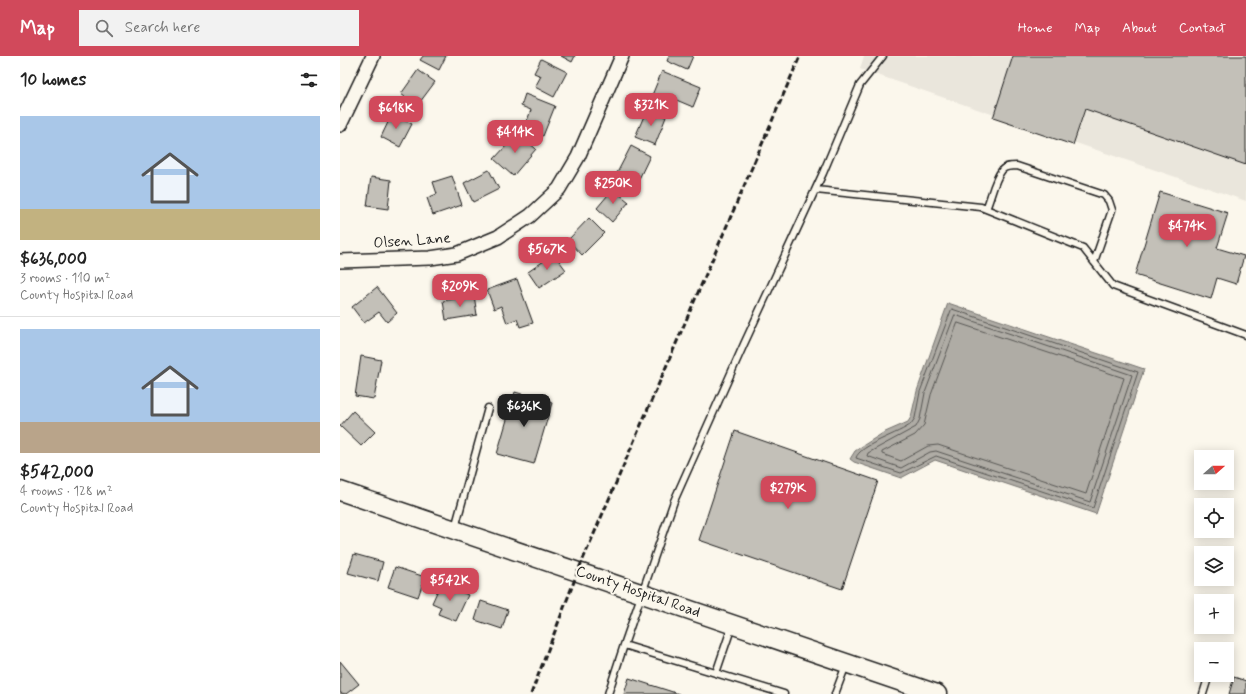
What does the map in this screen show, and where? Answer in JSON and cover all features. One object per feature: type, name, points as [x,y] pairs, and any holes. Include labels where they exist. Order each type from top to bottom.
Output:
[{"type":"main road","name":"County Hospital Road","points":[[340,491],[937,694]]},
{"type":"street","points":[[340,125],[373,56]]},
{"type":"street","name":"Olsen Lane","points":[[340,261],[430,258],[457,254],[498,237],[530,216],[559,189],[578,157],[622,56]]},
{"type":"lane","points":[[608,694],[641,593],[678,494],[744,344],[816,190],[860,85],[883,56]]},
{"type":"lane","points":[[986,209],[1002,170],[1009,166],[1017,166],[1104,195],[1110,201],[1112,210],[1094,262]]},
{"type":"lane","points":[[816,190],[986,209],[1083,248],[1113,286],[1246,335]]},
{"type":"lane","points":[[455,529],[488,408]]},
{"type":"lane","points":[[716,673],[733,624]]},
{"type":"lane","points":[[624,645],[784,694]]},
{"type":"lane","points":[[835,694],[847,663]]},
{"type":"lane","points":[[1203,694],[1207,682]]},
{"type":"shaded area","points":[[864,56],[1246,56],[1246,201],[860,69]]},
{"type":"water","points":[[948,303],[1144,369],[1096,514],[935,460],[901,478],[854,462],[850,459],[855,451],[864,445],[883,433],[908,422],[911,417],[917,391]]},
{"type":"building","points":[[423,56],[446,56],[439,70],[420,60]]},
{"type":"building","points":[[561,56],[575,56],[572,62]]},
{"type":"building","points":[[669,56],[693,56],[687,70],[667,61]]},
{"type":"building","points":[[1013,56],[1246,56],[1246,165],[1085,109],[1073,145],[993,118]]},
{"type":"building","points":[[541,59],[567,72],[554,97],[535,87],[541,76],[534,73]]},
{"type":"building","points":[[418,70],[435,82],[417,106],[401,94]]},
{"type":"building","points":[[662,71],[701,87],[693,107],[674,99],[670,108],[650,100]]},
{"type":"building","points":[[525,94],[555,106],[543,136],[524,129],[531,110],[521,106]]},
{"type":"building","points":[[647,109],[666,117],[655,145],[635,137]]},
{"type":"building","points":[[392,114],[412,124],[400,147],[381,137]]},
{"type":"building","points":[[518,133],[536,149],[513,176],[494,159]]},
{"type":"building","points":[[631,146],[650,156],[637,183],[617,173]]},
{"type":"building","points":[[489,170],[499,189],[473,202],[464,183]]},
{"type":"building","points":[[452,176],[462,205],[433,215],[427,198],[437,194],[433,182]]},
{"type":"building","points":[[371,177],[391,180],[388,209],[367,206]]},
{"type":"building","points":[[613,189],[629,202],[612,222],[597,208]]},
{"type":"building","points":[[1160,192],[1228,213],[1217,248],[1244,256],[1236,284],[1217,278],[1211,299],[1135,275]]},
{"type":"building","points":[[589,218],[604,233],[582,255],[568,240]]},
{"type":"building","points":[[554,254],[566,270],[539,288],[528,272]]},
{"type":"building","points":[[517,279],[533,323],[520,327],[517,319],[507,323],[501,306],[494,309],[487,290]]},
{"type":"building","points":[[377,287],[397,313],[387,322],[379,312],[364,323],[352,307]]},
{"type":"building","points":[[474,295],[477,315],[446,320],[443,301]]},
{"type":"building","points":[[361,356],[381,360],[374,399],[355,396]]},
{"type":"building","points":[[515,392],[552,403],[534,464],[497,454]]},
{"type":"building","points":[[353,411],[375,432],[361,446],[340,426]]},
{"type":"building","points":[[735,431],[878,481],[842,589],[699,540]]},
{"type":"building","points":[[354,554],[383,562],[378,581],[348,573]]},
{"type":"building","points":[[395,567],[425,577],[418,597],[388,587]]},
{"type":"building","points":[[441,583],[468,595],[456,621],[438,614],[441,607],[432,603]]},
{"type":"building","points":[[481,601],[508,610],[502,629],[475,620]]},
{"type":"building","points":[[340,661],[359,684],[346,694],[340,693]]},
{"type":"building","points":[[1234,677],[1246,681],[1246,694],[1229,694],[1233,682],[1234,682]]},
{"type":"building","points":[[629,678],[679,694],[624,694]]},
{"type":"railway","points":[[531,694],[578,571],[800,56]]}]
